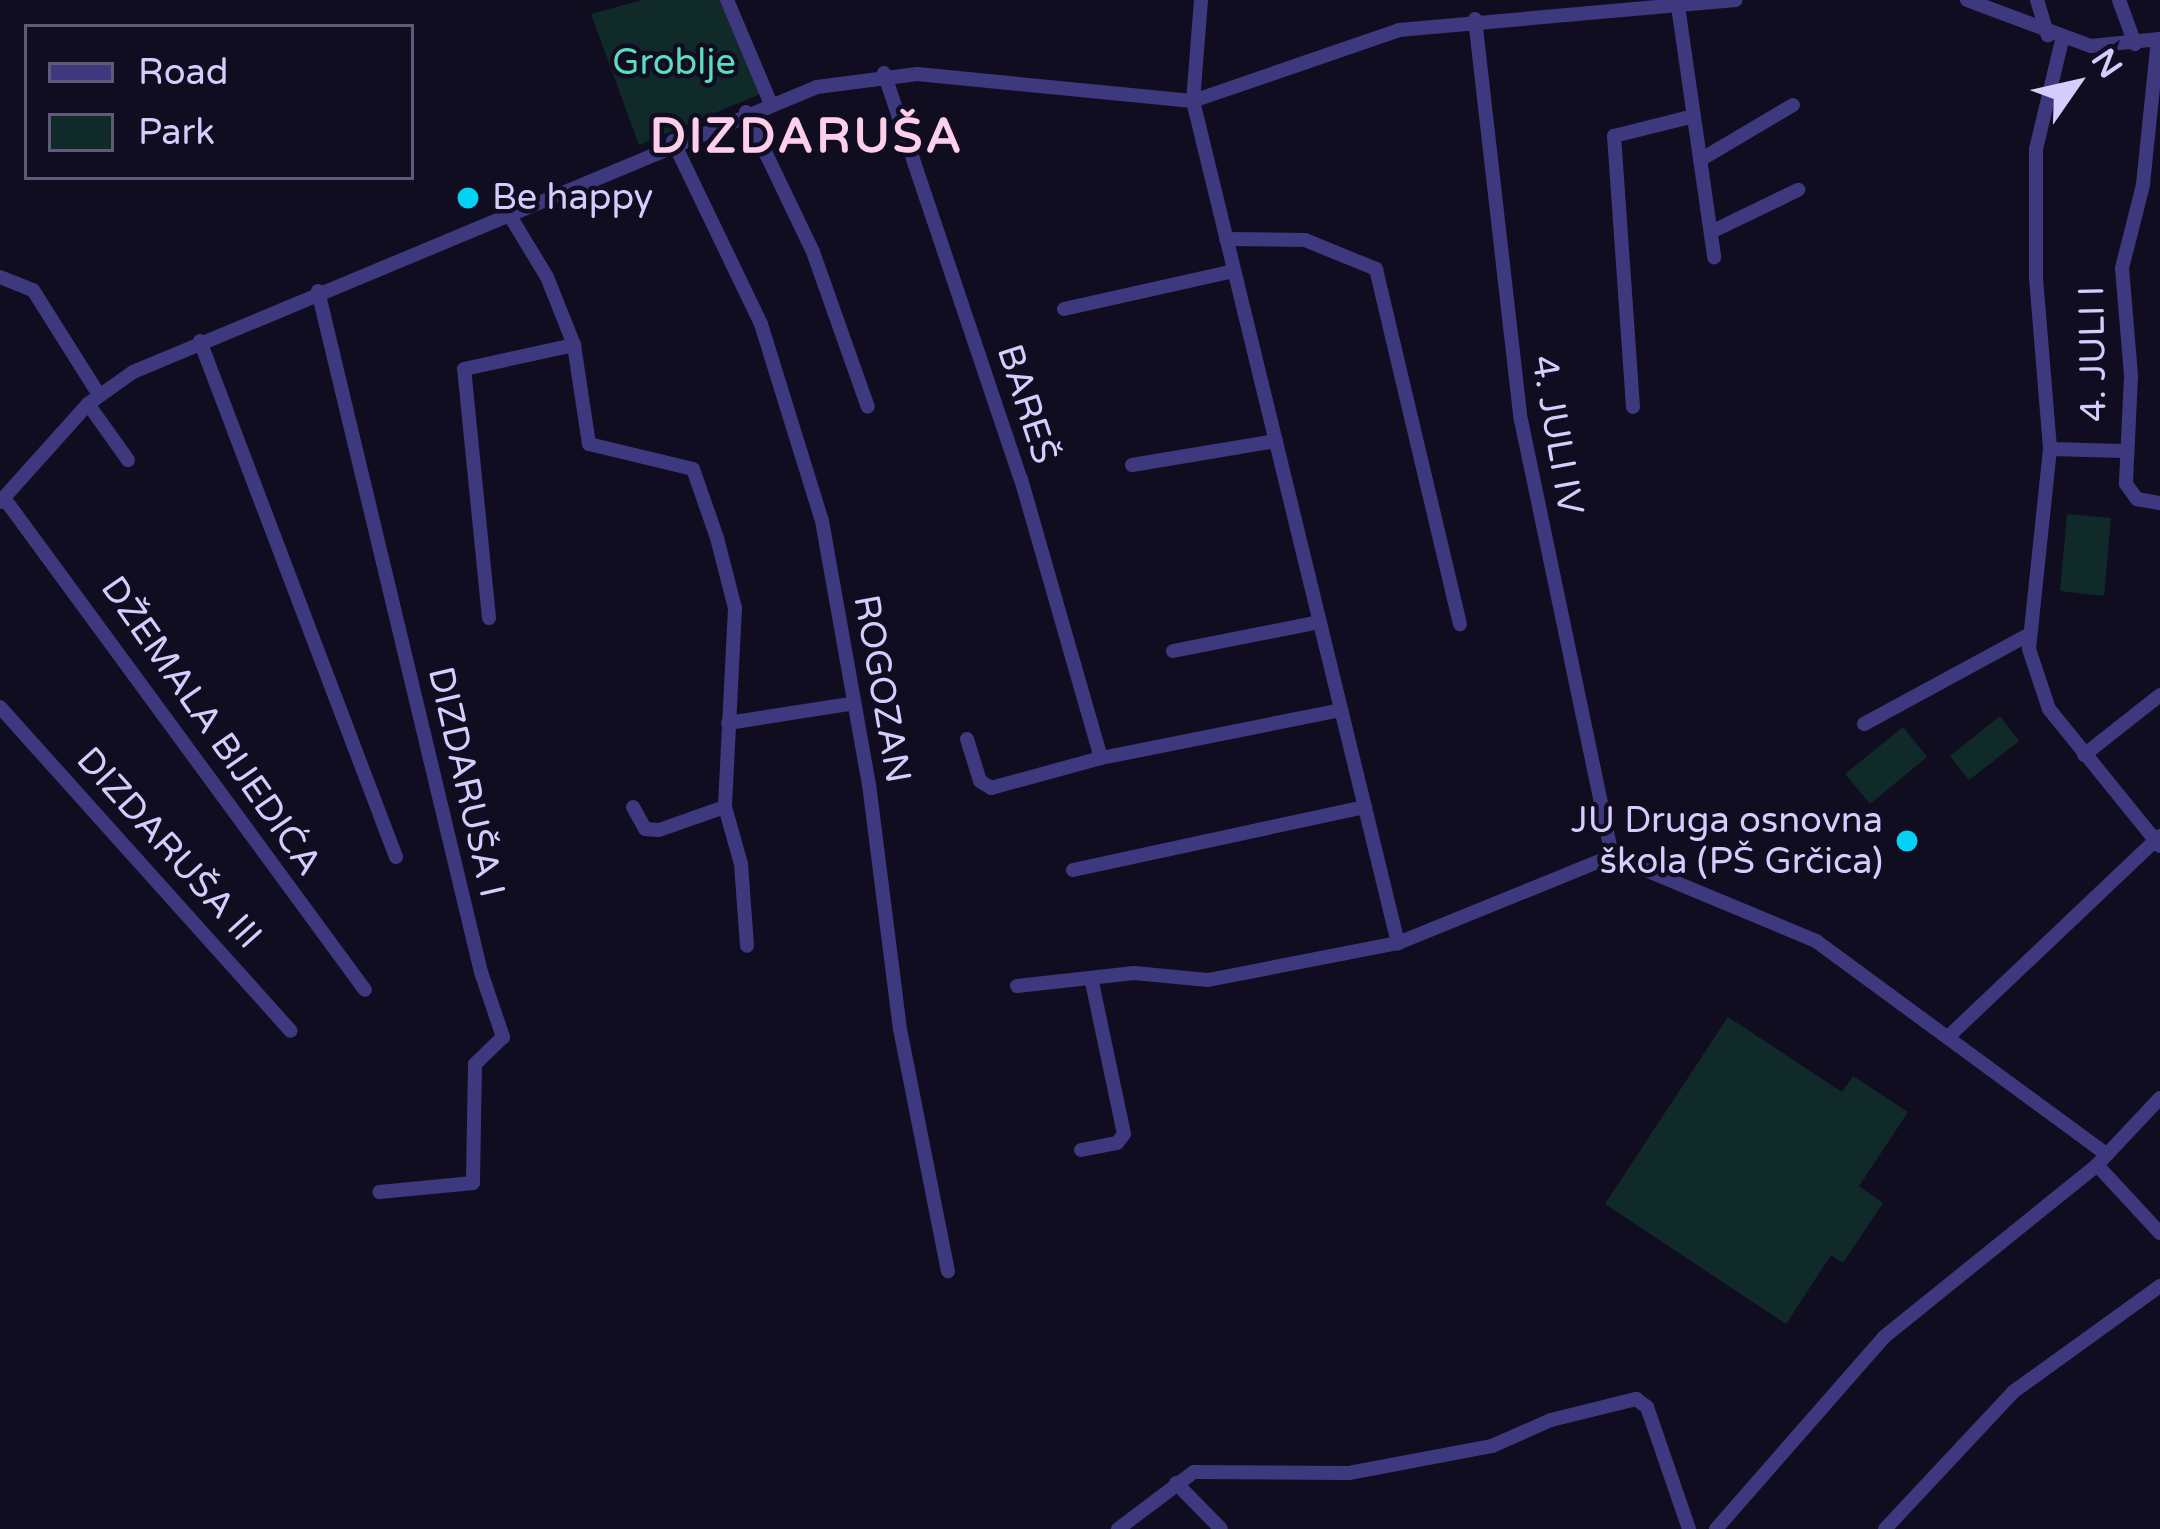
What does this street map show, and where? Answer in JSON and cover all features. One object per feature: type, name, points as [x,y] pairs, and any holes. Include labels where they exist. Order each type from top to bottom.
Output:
[{"type":"street","points":[[727,0],[770,102]]},
{"type":"street","points":[[1201,0],[1193,101],[1398,943]]},
{"type":"street","points":[[2,500],[94,400],[200,341],[770,102],[884,74],[1193,101],[1396,31],[1611,6],[1736,0]]},
{"type":"street","points":[[1967,0],[2055,37],[2135,44],[2159,39]]},
{"type":"street","points":[[1948,1036],[2158,841],[2084,755],[2038,687],[2030,634],[2050,449],[2036,171],[2055,37],[2037,0]]},
{"type":"street","points":[[2119,0],[2135,44]]},
{"type":"street","points":[[1678,6],[1714,257]]},
{"type":"street","name":"4. JULI IV","points":[[1475,19],[1521,420],[1612,856]]},
{"type":"street","name":"4. JULI I","points":[[2159,39],[2143,184],[2122,268],[2131,376],[2123,451],[2128,490],[2160,502]]},
{"type":"street","name":"BAREŠ","points":[[884,74],[1021,479],[1101,758]]},
{"type":"street","points":[[1700,160],[1793,105]]},
{"type":"street","points":[[746,112],[813,252],[868,407]]},
{"type":"street","points":[[1633,407],[1614,136],[1694,116]]},
{"type":"street","name":"ROGOZAN","points":[[673,141],[722,234],[791,409],[822,521],[849,704],[869,784],[899,1029],[948,1271]]},
{"type":"street","points":[[1711,232],[1798,190]]},
{"type":"street","points":[[506,211],[547,277],[574,345],[589,444],[693,469],[735,608],[725,807],[741,865],[747,946]]},
{"type":"street","points":[[1226,239],[1305,240],[1376,268],[1460,624]]},
{"type":"street","name":"BAREŠ","points":[[1064,309],[1234,271]]},
{"type":"street","points":[[0,277],[33,290],[128,460]]},
{"type":"street","name":"DIZDARUŠA I","points":[[318,291],[481,972],[503,1037],[475,1064],[473,1183],[380,1192]]},
{"type":"street","points":[[200,341],[396,857]]},
{"type":"street","points":[[489,618],[464,369],[574,345]]},
{"type":"street","points":[[1132,465],[1276,441]]},
{"type":"street","points":[[2050,449],[2123,451]]},
{"type":"street","name":"DŽEMALA BIJEDIĆA","points":[[2,500],[365,990]]},
{"type":"street","points":[[1173,651],[1320,622]]},
{"type":"street","points":[[1864,724],[2030,634]]},
{"type":"street","points":[[2084,755],[2160,695]]},
{"type":"street","points":[[728,724],[849,704]]},
{"type":"street","name":"DIZDARUŠA III","points":[[0,707],[291,1031]]},
{"type":"street","points":[[967,739],[980,781],[991,788],[1101,758],[1341,710]]},
{"type":"street","points":[[633,807],[645,829],[658,830],[725,807]]},
{"type":"street","points":[[1073,870],[1365,807]]},
{"type":"street","points":[[1017,986],[1091,977],[1208,980],[1398,943],[1612,856],[1816,940],[1948,1036],[2102,1160],[2160,1233]]},
{"type":"street","points":[[1081,1150],[1117,1143],[1124,1134],[1091,977]]},
{"type":"street","points":[[1717,1529],[1860,1362],[2102,1160],[2160,1098]]},
{"type":"street","points":[[1885,1529],[2013,1392],[2160,1286]]},
{"type":"street","points":[[1118,1529],[1176,1483],[1228,1467],[1320,1478],[1462,1453],[1636,1399],[1647,1407],[1689,1529]]},
{"type":"street","points":[[1176,1483],[1221,1529]]},
{"type":"green space","name":"Groblje","points":[[642,0],[719,0],[760,94],[639,145],[591,14]]},
{"type":"green space","points":[[2067,514],[2111,518],[2104,596],[2060,591]]},
{"type":"green space","points":[[2000,716],[2019,741],[1969,780],[1950,756]]},
{"type":"green space","points":[[1903,727],[1927,757],[1870,804],[1845,774]]},
{"type":"green space","points":[[1728,1017],[1842,1092],[1853,1076],[1908,1112],[1859,1186],[1883,1203],[1843,1263],[1831,1255],[1786,1324],[1605,1204]]},
{"type":"place","name":"Be happy","points":[[468,198]]},
{"type":"place","name":"JU Druga osnovna škola (PŠ Grčica)","points":[[1907,841]]},
{"type":"district","name":"DIZDARUŠA","points":[[807,138]]}]
